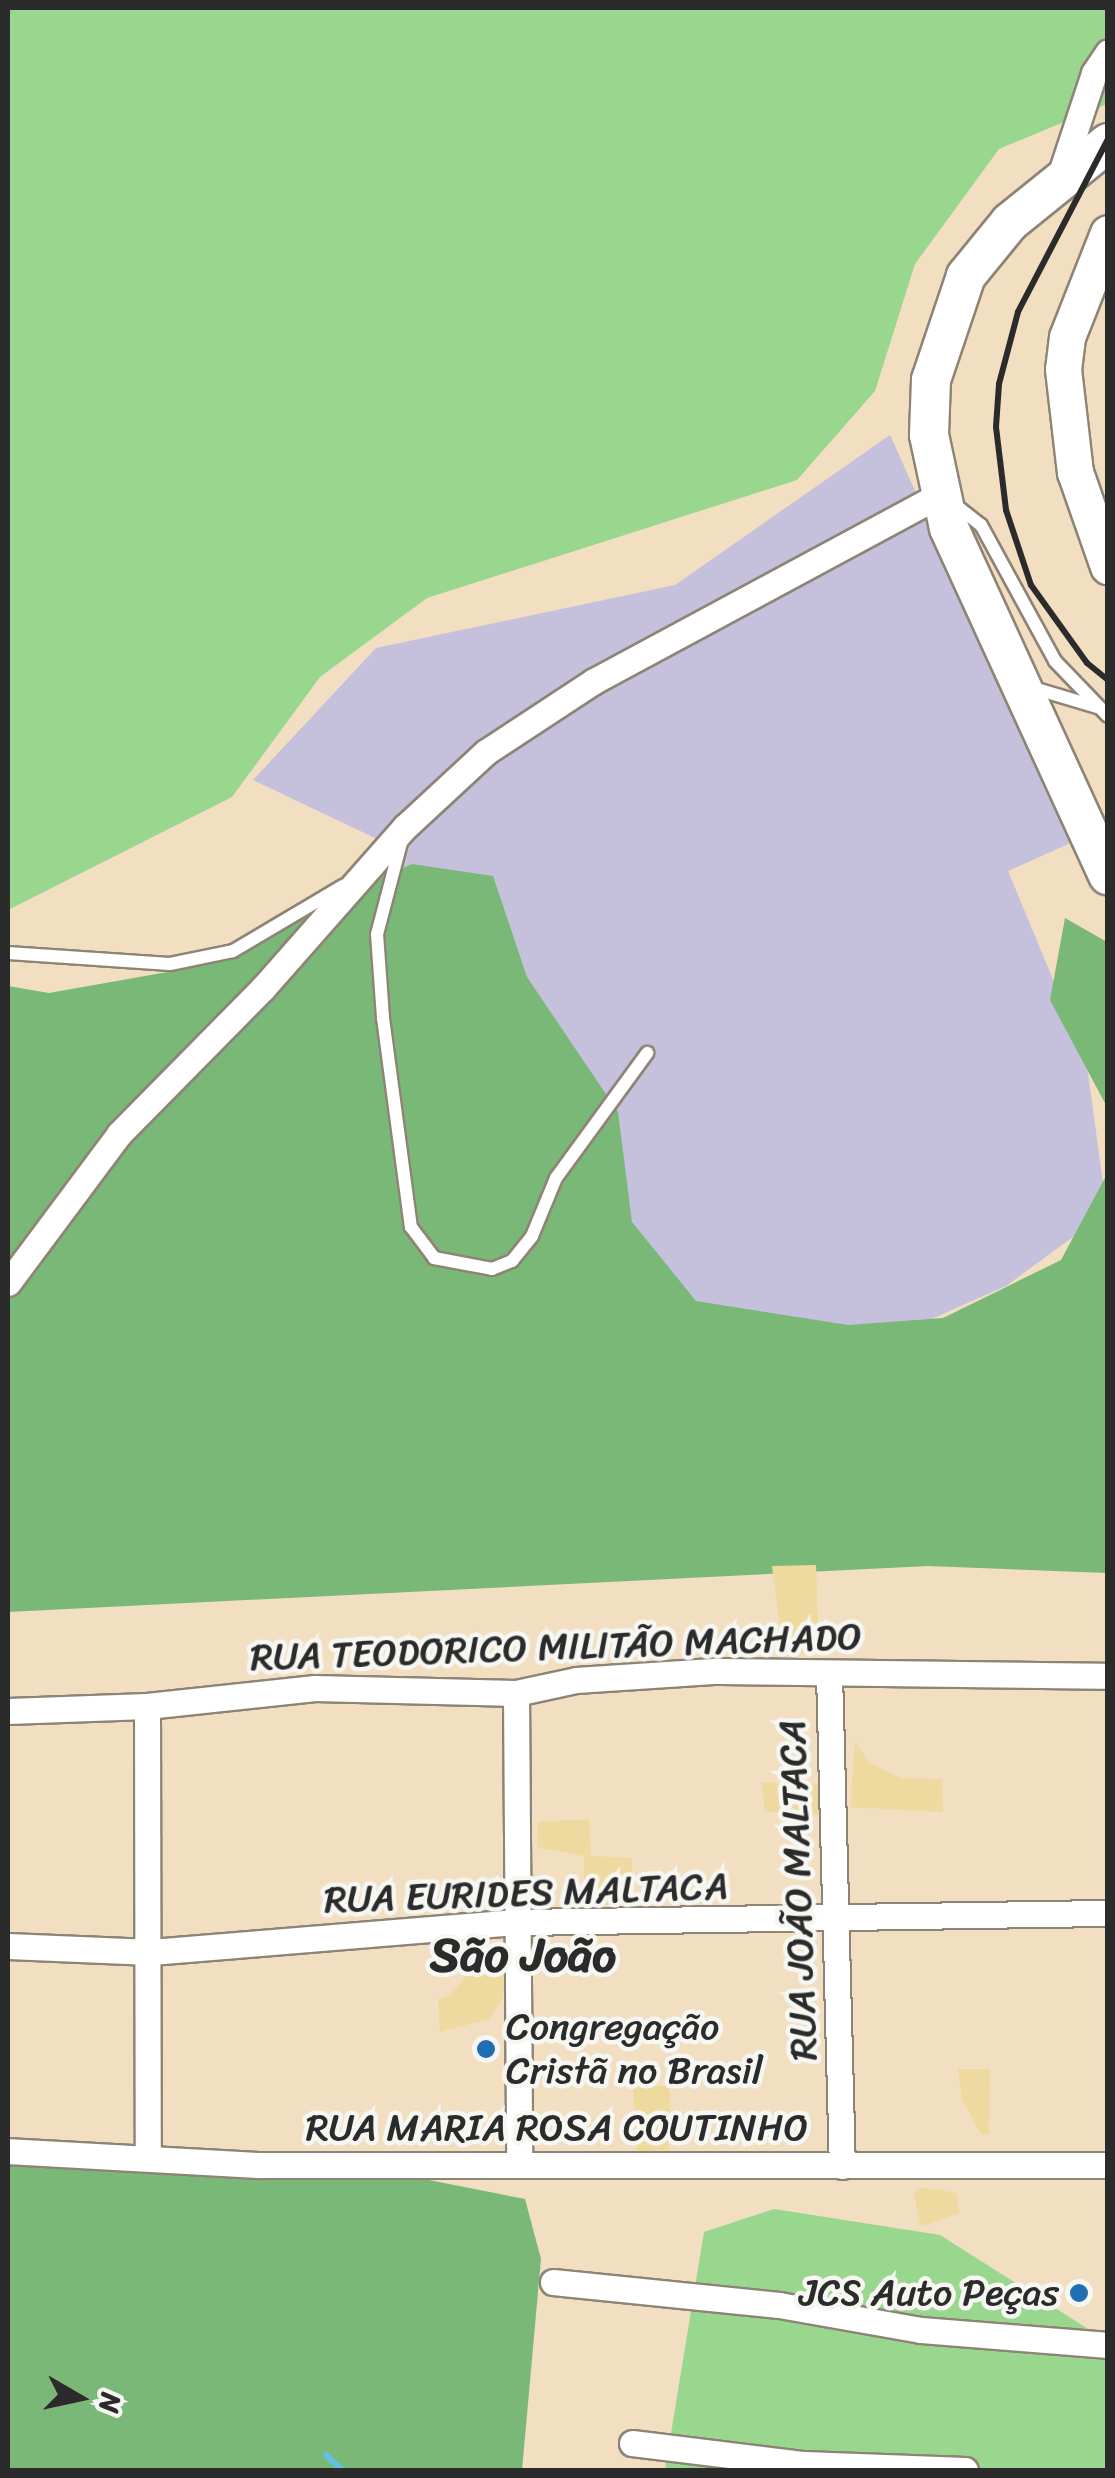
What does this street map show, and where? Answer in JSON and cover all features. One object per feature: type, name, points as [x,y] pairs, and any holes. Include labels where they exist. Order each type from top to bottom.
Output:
[{"type":"main road","points":[[1108,142],[983,249],[948,316],[929,402],[939,495],[1018,683],[1108,876]]},
{"type":"street","points":[[1058,184],[1094,73],[1108,52]]},
{"type":"street","points":[[1108,233],[1067,337],[1063,368],[1075,472],[1108,566]]},
{"type":"street","points":[[8,1283],[118,1134],[405,827],[486,752],[594,681],[939,495]]},
{"type":"street","name":"RUA TEODORICO MILITÃO MACHADO","points":[[8,1711],[146,1706],[315,1688],[516,1694],[576,1680],[830,1673],[1108,1676]]},
{"type":"street","name":"RUA JOÃO MALTACA","points":[[830,1673],[840,1920],[842,2166]]},
{"type":"street","points":[[516,1694],[519,2162]]},
{"type":"street","points":[[146,1706],[151,1952],[148,2154]]},
{"type":"street","name":"RUA EURIDES MALTACA","points":[[8,1946],[151,1952],[519,1922],[840,1920],[1108,1912]]},
{"type":"street","name":"RUA MARIA ROSA COUTINHO","points":[[8,2152],[148,2154],[258,2165],[519,2162],[1108,2166]]},
{"type":"street","points":[[553,2282],[779,2306],[922,2330],[1108,2345]]},
{"type":"street","points":[[632,2444],[804,2464],[966,2470]]},
{"type":"lane","points":[[939,495],[981,524],[1055,660],[1104,712]]},
{"type":"lane","points":[[1018,683],[1104,712]]},
{"type":"lane","points":[[405,827],[377,934],[411,1227],[434,1258],[492,1269],[512,1261],[532,1236],[556,1178],[647,1052]]},
{"type":"lane","points":[[8,953],[170,964],[233,951],[362,875]]},
{"type":"shaded area","points":[[890,435],[1073,842],[1008,871],[1086,1059],[1107,1212],[1006,1286],[875,1344],[677,1332],[163,1103],[398,849],[253,780],[376,648],[675,585]]},
{"type":"green space","points":[[8,8],[1107,8],[1107,104],[999,149],[915,264],[875,391],[797,480],[427,598],[320,677],[232,797],[8,910]]},
{"type":"green space","points":[[412,864],[493,876],[527,977],[618,1112],[632,1222],[696,1301],[848,1325],[943,1318],[1061,1260],[1107,1174],[1107,1573],[928,1566],[8,1612],[8,986],[49,993],[173,971]]},
{"type":"green space","points":[[1065,918],[1107,942],[1107,1107],[1050,1000]]},
{"type":"green space","points":[[8,2154],[368,2168],[525,2199],[541,2259],[522,2470],[8,2470]]},
{"type":"green space","points":[[774,2209],[940,2235],[1107,2341],[1107,2470],[665,2470],[704,2232]]},
{"type":"sand","points":[[816,1565],[819,1653],[783,1653],[772,1566]]},
{"type":"sand","points":[[855,1742],[870,1763],[900,1778],[942,1779],[943,1812],[850,1807]]},
{"type":"sand","points":[[762,1783],[822,1784],[821,1815],[765,1811]]},
{"type":"sand","points":[[589,1819],[591,1856],[632,1858],[632,1905],[584,1904],[584,1856],[537,1847],[538,1822]]},
{"type":"sand","points":[[481,1956],[495,1962],[504,1980],[503,1998],[489,2019],[440,2032],[438,1999],[451,1995]]},
{"type":"sand","points":[[958,2069],[990,2069],[989,2135],[981,2134],[962,2099]]},
{"type":"sand","points":[[633,2086],[670,2086],[669,2150],[637,2152]]},
{"type":"sand","points":[[922,2187],[957,2193],[959,2213],[921,2227],[914,2193]]},
{"type":"waterway","points":[[326,2455],[342,2470]]},
{"type":"railway","points":[[1108,139],[1018,312],[999,384],[996,427],[1006,510],[1031,585],[1087,663],[1108,680]]},
{"type":"place","name":"Congregação Cristã no Brasil","points":[[486,2049]]},
{"type":"place","name":"JCS Auto Peças","points":[[1079,2293]]},
{"type":"district","name":"São João","points":[[523,1955]]}]
